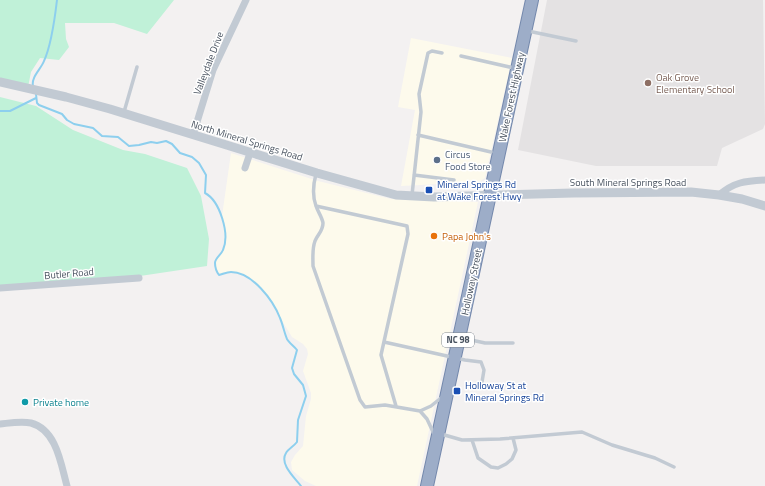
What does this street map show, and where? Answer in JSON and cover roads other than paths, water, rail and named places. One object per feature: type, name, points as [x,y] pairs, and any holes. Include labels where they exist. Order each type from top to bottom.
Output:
[{"type":"highway","name":"Wake Forest Highway","points":[[490,195],[532,0]]},
{"type":"highway","name":"Holloway Street","points":[[427,486],[490,195]]},
{"type":"street","name":"Valleydale Drive","points":[[193,135],[213,70],[246,0]]},
{"type":"street","name":"North Mineral Springs Road","points":[[0,82],[42,91],[124,113],[250,153],[387,193],[412,196],[490,195]]},
{"type":"street","points":[[245,168],[250,153]]},
{"type":"street","points":[[719,195],[728,187],[737,183],[765,180]]},
{"type":"street","name":"South Mineral Springs Road","points":[[490,195],[691,192],[742,199],[765,206]]},
{"type":"street","name":"Butler Road","points":[[0,288],[139,278]]},
{"type":"street","points":[[0,424],[24,422],[31,423],[48,434],[56,448],[67,486]]},
{"type":"lane","points":[[526,30],[576,41]]},
{"type":"lane","points":[[412,196],[421,112],[419,94],[428,53],[432,51],[442,53]]},
{"type":"lane","points":[[461,56],[517,69]]},
{"type":"lane","points":[[124,113],[137,67]]},
{"type":"lane","points":[[418,135],[491,152]]},
{"type":"lane","points":[[317,173],[313,195],[316,206],[322,218],[323,226],[315,240],[313,250],[315,273],[360,400],[365,407],[368,408],[385,405],[420,411],[439,401],[448,391]]},
{"type":"lane","points":[[414,175],[454,180]]},
{"type":"lane","points":[[316,206],[407,226],[408,234],[384,342],[382,358],[396,406]]},
{"type":"lane","points":[[459,338],[485,343],[513,343]]},
{"type":"lane","points":[[384,342],[455,358],[481,362],[484,370],[481,388]]},
{"type":"lane","points":[[420,411],[430,424],[437,438],[472,440],[582,432],[612,445],[655,458],[674,467]]},
{"type":"lane","points":[[472,440],[478,458],[491,467],[498,468],[512,459],[516,450],[513,438]]},
{"type":"waterway","points":[[33,86],[33,79],[43,64],[49,48],[57,0]]},
{"type":"waterway","points":[[36,94],[37,103],[39,105],[62,114],[67,120],[74,124],[93,128],[102,136],[118,137],[129,146],[166,141],[172,144],[180,153],[192,157],[199,163],[206,175],[205,193],[215,203],[219,210],[224,227],[225,243],[222,252],[215,261],[217,272],[219,275],[230,272],[239,273],[247,277],[261,288],[277,311],[287,339],[297,350],[292,368],[294,374],[303,385],[306,396],[298,420],[297,442],[284,457],[286,466],[301,486]]},
{"type":"waterway","points":[[0,111],[10,111],[36,98]]},
{"type":"place","name":"Oak Grove Elementary School","points":[[648,83]]},
{"type":"place","name":"Circus Food Store","points":[[437,160]]},
{"type":"place","name":"Mineral Springs Rd at Wake Forest Hwy","points":[[429,190]]},
{"type":"place","name":"Papa John's","points":[[434,236]]},
{"type":"place","name":"Holloway St at Mineral Springs Rd","points":[[457,391]]},
{"type":"place","name":"Private home","points":[[25,402]]}]
